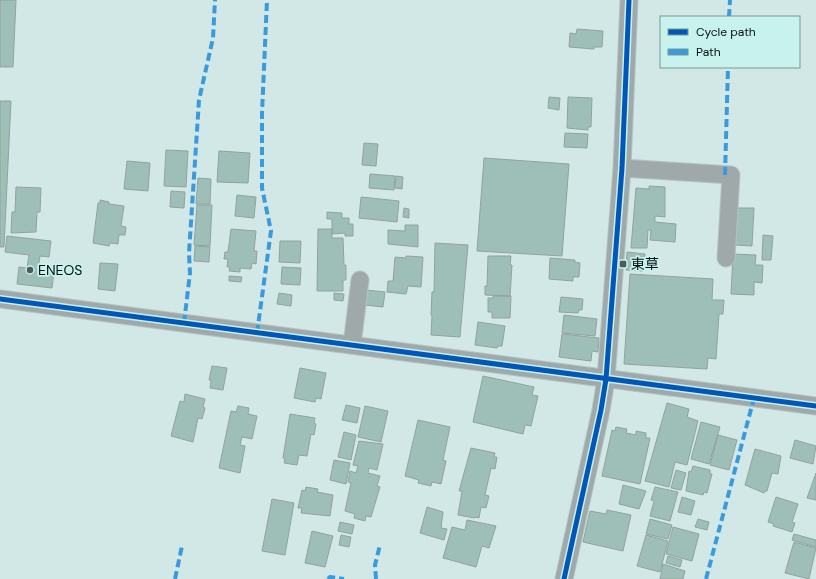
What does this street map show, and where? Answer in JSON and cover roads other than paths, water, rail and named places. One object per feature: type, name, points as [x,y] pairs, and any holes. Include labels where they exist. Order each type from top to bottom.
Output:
[{"type":"street","points":[[564,579],[601,410],[606,379],[622,168],[629,0]]},
{"type":"street","points":[[622,168],[732,175],[726,258]]},
{"type":"street","points":[[352,345],[360,280]]},
{"type":"street","points":[[0,299],[816,406]]},
{"type":"place","name":"東草","points":[[623,264]]},
{"type":"place","name":"ENEOS","points":[[30,270]]}]
